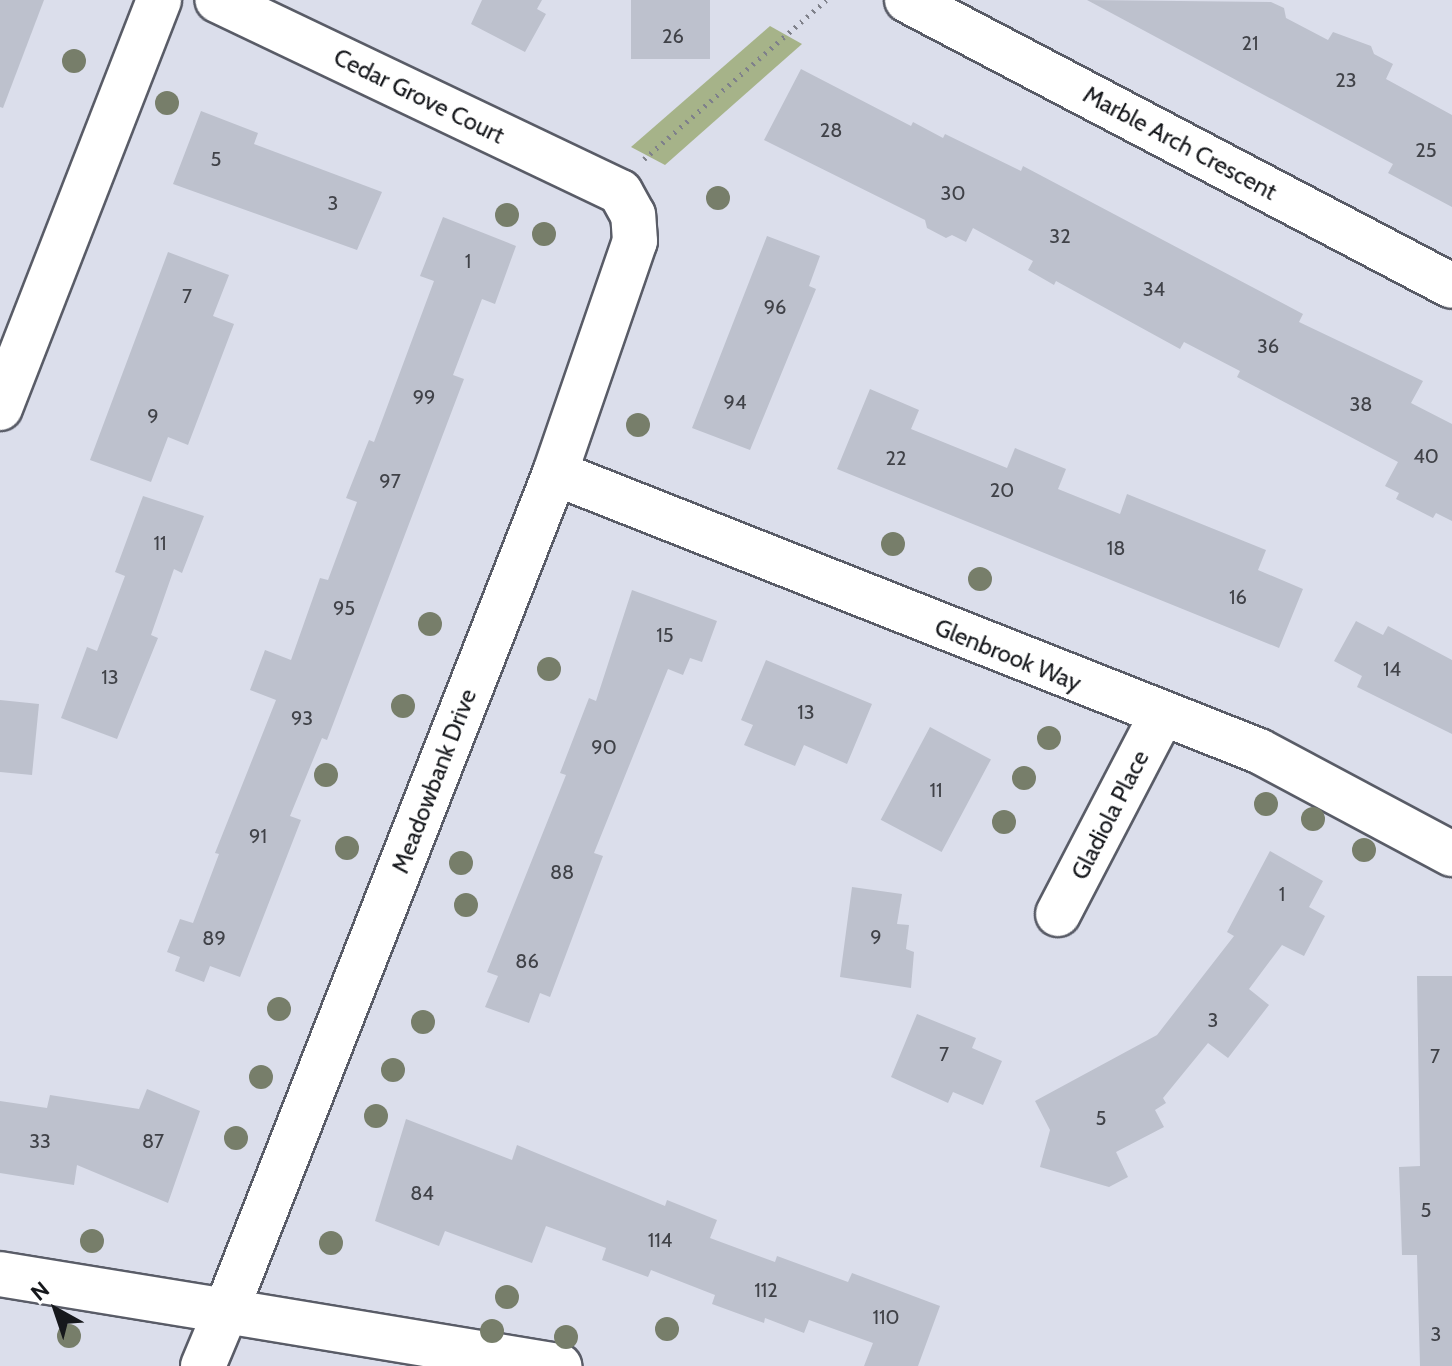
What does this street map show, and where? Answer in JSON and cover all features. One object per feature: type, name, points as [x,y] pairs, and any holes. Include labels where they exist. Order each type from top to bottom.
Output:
[{"type":"street","points":[[0,408],[159,0]]},
{"type":"street","name":"Cedar Grove Court","points":[[217,0],[620,192]]},
{"type":"street","name":"Marble Arch Crescent","points":[[907,0],[1452,286]]},
{"type":"street","name":"Meadowbank Drive","points":[[203,1366],[555,473],[635,241],[633,215],[620,192]]},
{"type":"street","name":"Glenbrook Way","points":[[555,473],[1161,716],[1259,751],[1452,854]]},
{"type":"street","name":"Gladiola Place","points":[[1058,914],[1161,716]]},
{"type":"street","points":[[0,1274],[559,1366]]},
{"type":"path","points":[[620,192],[641,161],[826,0]]},
{"type":"green space","points":[[770,26],[802,44],[665,165],[631,147]]},
{"type":"building","points":[[0,0],[44,0],[3,108],[0,107]]},
{"type":"building","points":[[482,0],[542,0],[537,9],[546,14],[525,52],[471,24]]},
{"type":"building","points":[[631,0],[710,0],[710,59],[631,59]]},
{"type":"building","points":[[1087,0],[1271,2],[1284,8],[1286,18],[1328,40],[1333,32],[1371,46],[1374,54],[1393,64],[1386,79],[1452,115],[1452,207],[1388,173],[1393,164]]},
{"type":"building","points":[[801,69],[911,126],[913,122],[943,138],[945,134],[1021,171],[1023,166],[1303,314],[1299,322],[1423,381],[1411,403],[1452,424],[1452,521],[1436,513],[1433,518],[1396,499],[1399,493],[1385,486],[1398,462],[1237,377],[1240,371],[1184,342],[1180,349],[1056,281],[1054,285],[1028,270],[1033,261],[973,228],[966,242],[952,235],[946,238],[927,228],[925,220],[764,140]]},
{"type":"building","points":[[201,111],[258,133],[254,144],[382,192],[357,250],[173,184]]},
{"type":"building","points":[[443,217],[516,246],[495,304],[482,299],[453,375],[464,379],[327,740],[322,738],[290,816],[301,820],[240,977],[210,966],[204,982],[175,971],[180,957],[167,952],[180,919],[193,923],[219,854],[215,853],[276,700],[250,690],[265,650],[291,660],[320,578],[328,580],[357,502],[346,498],[369,440],[374,442],[434,281],[420,276]]},
{"type":"building","points":[[767,236],[820,256],[809,286],[816,289],[750,450],[692,428]]},
{"type":"building","points":[[168,252],[229,275],[213,316],[234,324],[188,445],[168,437],[151,482],[90,460]]},
{"type":"building","points":[[870,389],[919,410],[911,429],[1007,468],[1015,448],[1066,469],[1058,489],[1120,514],[1127,494],[1266,550],[1258,570],[1303,589],[1279,648],[837,469]]},
{"type":"building","points":[[143,496],[204,516],[182,573],[174,569],[151,635],[158,638],[117,739],[61,718],[87,647],[97,651],[125,576],[115,572]]},
{"type":"building","points":[[632,590],[717,621],[702,662],[690,658],[683,675],[668,669],[594,853],[603,856],[550,997],[540,993],[529,1023],[485,1007],[498,976],[487,972],[566,775],[560,773],[589,698],[596,701]]},
{"type":"building","points":[[1356,621],[1383,635],[1388,626],[1452,660],[1452,734],[1357,687],[1362,676],[1334,661]]},
{"type":"building","points":[[766,660],[872,704],[847,764],[804,745],[795,766],[744,745],[753,725],[741,720]]},
{"type":"building","points":[[0,700],[39,704],[32,775],[0,772]]},
{"type":"building","points":[[930,727],[991,759],[942,852],[881,820]]},
{"type":"building","points":[[1270,851],[1323,881],[1309,907],[1325,916],[1304,956],[1282,945],[1249,989],[1269,1005],[1228,1058],[1208,1043],[1163,1098],[1166,1103],[1155,1110],[1164,1127],[1116,1152],[1128,1177],[1109,1187],[1040,1167],[1050,1130],[1035,1101],[1157,1035],[1234,936],[1227,932]]},
{"type":"building","points":[[852,887],[902,894],[897,924],[909,925],[906,949],[914,952],[911,988],[840,977]]},
{"type":"building","points":[[1417,976],[1452,976],[1452,1366],[1420,1366],[1417,1255],[1402,1255],[1399,1167],[1420,1166]]},
{"type":"building","points":[[917,1014],[976,1038],[972,1048],[1002,1061],[983,1105],[953,1092],[948,1103],[891,1077]]},
{"type":"building","points":[[147,1089],[200,1111],[168,1203],[77,1165],[74,1185],[0,1173],[0,1101],[47,1108],[50,1095],[139,1109]]},
{"type":"building","points":[[406,1119],[512,1160],[517,1145],[665,1206],[667,1200],[717,1220],[710,1238],[775,1262],[777,1256],[848,1282],[852,1273],[940,1306],[918,1366],[864,1366],[873,1343],[809,1320],[804,1333],[765,1318],[764,1323],[712,1304],[715,1295],[651,1270],[648,1277],[602,1260],[606,1248],[546,1226],[532,1263],[445,1231],[439,1246],[375,1221]]}]
